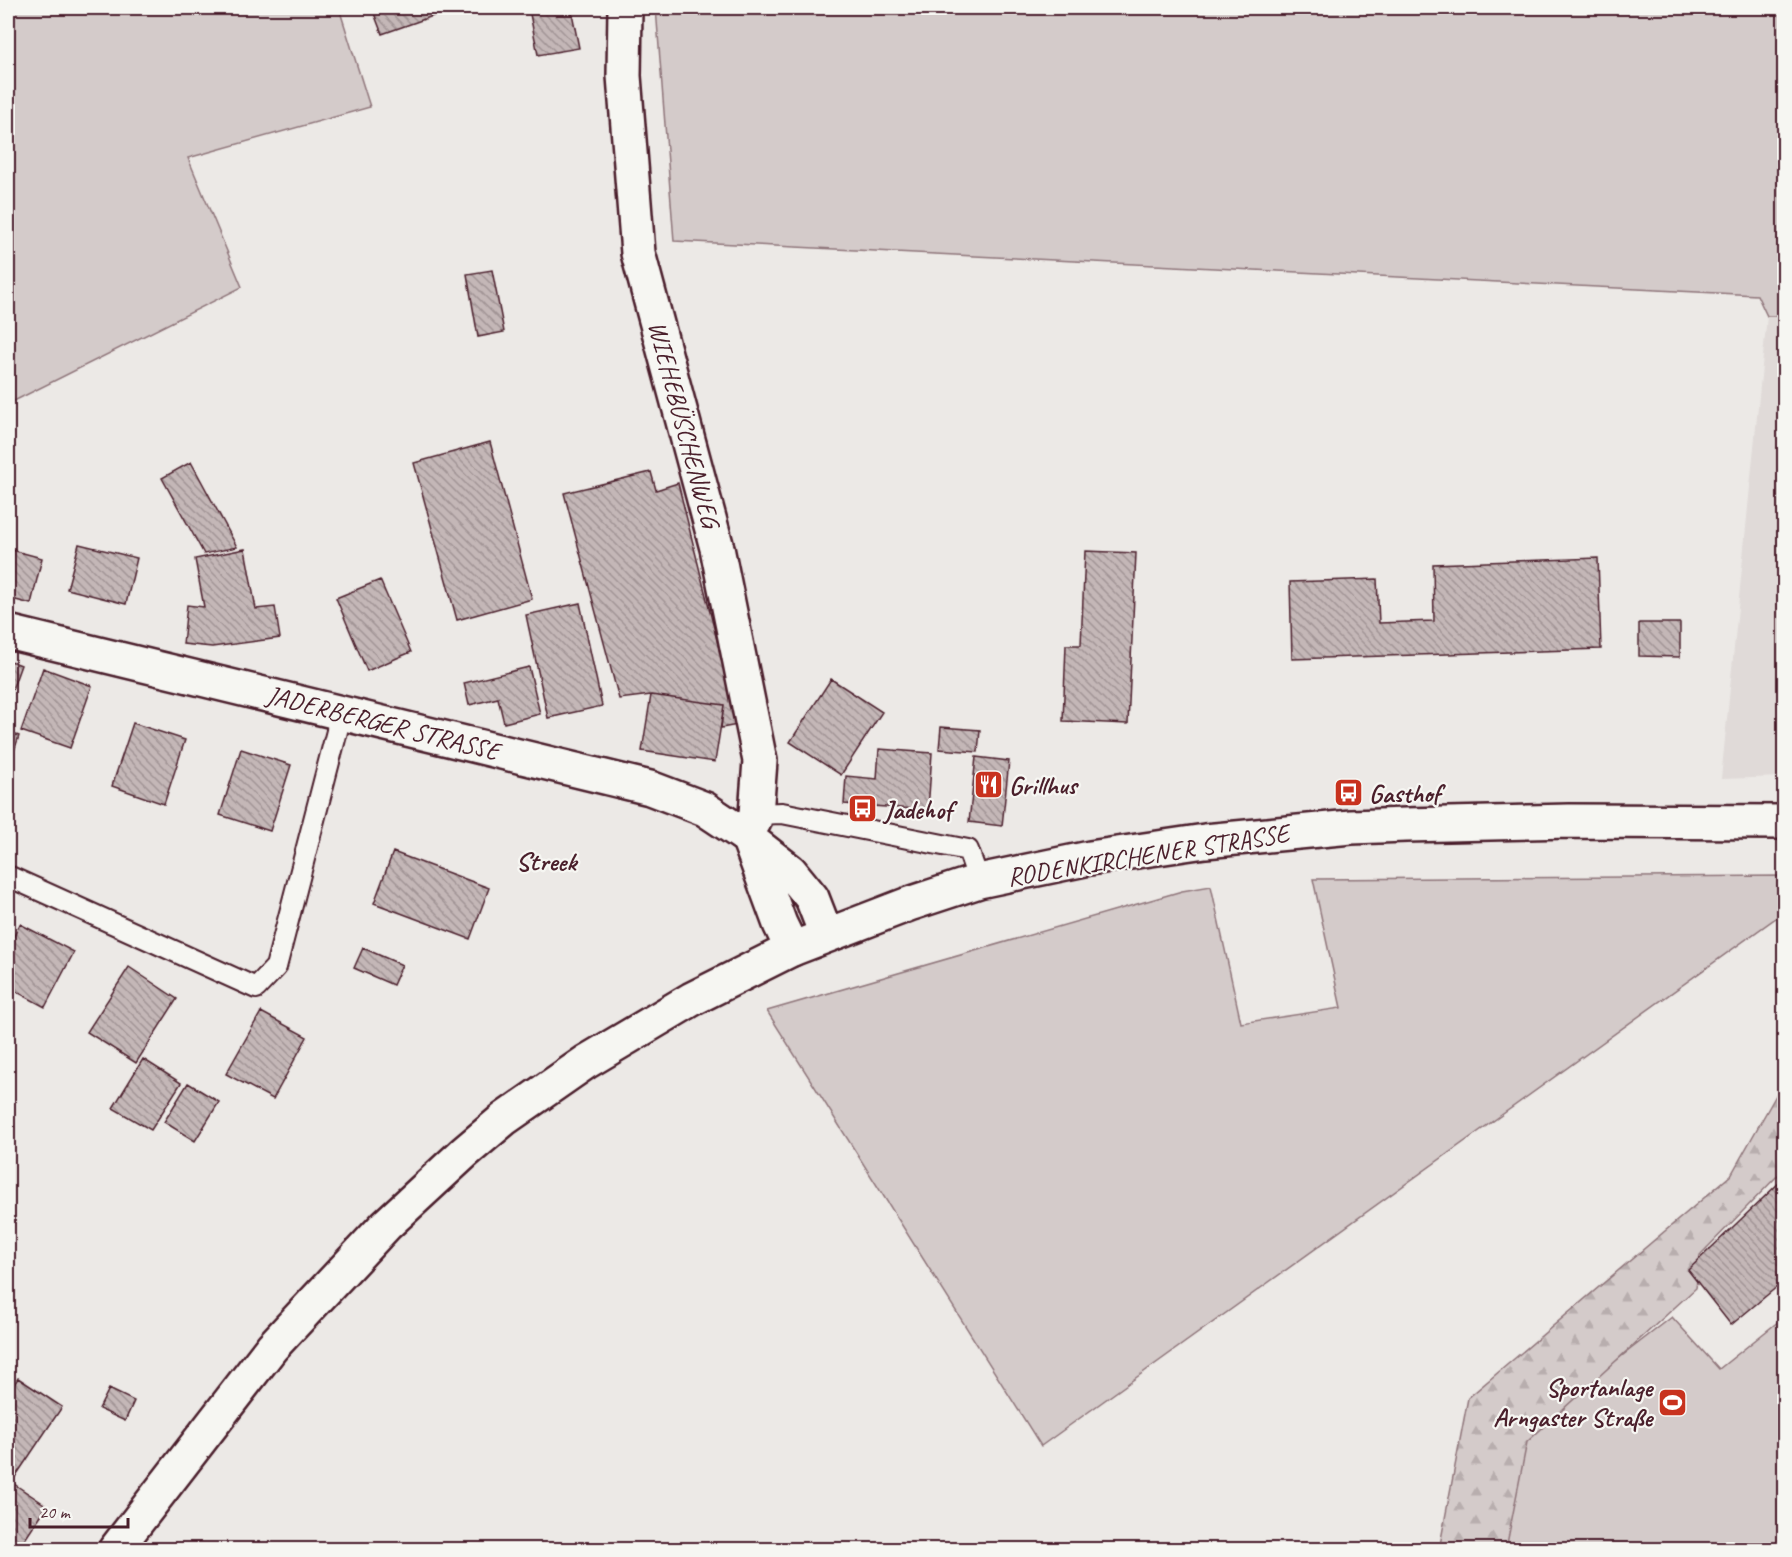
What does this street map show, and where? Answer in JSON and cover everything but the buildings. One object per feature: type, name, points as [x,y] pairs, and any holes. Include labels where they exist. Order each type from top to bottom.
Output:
[{"type":"main road","name":"WIEHEBÜSCHENWEG","points":[[625,8],[624,76],[638,253],[717,548],[759,761],[750,829]]},
{"type":"main road","name":"JADERBERGER STRASSE","points":[[8,632],[650,788],[705,808],[750,829],[812,898],[826,934]]},
{"type":"main road","name":"RODENKIRCHENER STRASSE","points":[[115,1550],[272,1347],[386,1225],[465,1152],[504,1119],[586,1062],[692,999],[826,934],[979,881],[1090,858],[1182,844],[1351,827],[1569,821],[1785,822]]},
{"type":"main road","points":[[750,829],[792,949]]},
{"type":"lane","points":[[8,876],[256,988],[276,967],[337,731],[338,712]]},
{"type":"lane","points":[[750,829],[782,813],[968,850],[979,881]]},
{"type":"shaded area","points":[[1767,316],[1784,316],[1784,777],[1721,779]]},
{"type":"green space","points":[[8,8],[339,8],[370,107],[188,158],[242,287],[8,404]]},
{"type":"green space","points":[[656,8],[1784,8],[1784,316],[1767,316],[1757,295],[674,241]]},
{"type":"green space","points":[[1784,876],[1784,912],[1041,1446],[767,1011],[1182,891],[1211,886],[1241,1023],[1341,1008],[1313,879]]},
{"type":"green space","points":[[1784,1081],[1784,1169],[1700,1255],[1696,1288],[1527,1442],[1506,1549],[1439,1550],[1468,1398],[1731,1175]]},
{"type":"green space","name":"Sportanlage Arngaster Straße","points":[[1672,1317],[1719,1369],[1784,1317],[1784,1549],[1497,1550],[1519,1436]]},
{"type":"place","name":"Grillhus","points":[[988,785]]},
{"type":"place","name":"Gasthof","points":[[1348,793]]},
{"type":"place","name":"Jadehof","points":[[863,809]]},
{"type":"place","name":"Sportanlage Arngaster Straße","points":[[1673,1402]]},
{"type":"district","name":"Streek","points":[[546,861]]}]
